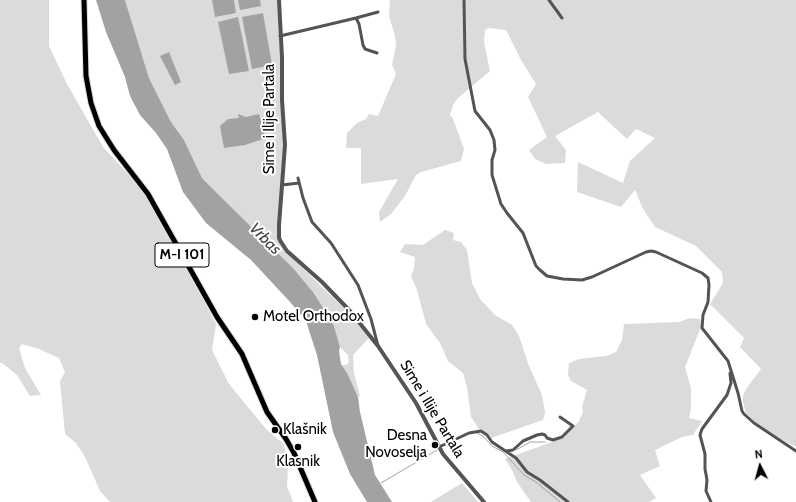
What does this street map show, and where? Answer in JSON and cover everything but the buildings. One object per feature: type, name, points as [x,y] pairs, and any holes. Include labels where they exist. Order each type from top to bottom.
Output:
[{"type":"main road","name":"M-I 101","points":[[84,0],[86,76],[97,121],[114,150],[148,194],[217,317],[242,354],[267,412],[292,449],[315,502]]},
{"type":"street","name":"Sime i Ilije Partala","points":[[278,0],[285,145],[279,230],[280,238],[287,251],[322,282],[350,311],[378,346],[408,388],[448,461],[484,502]]},
{"type":"street","points":[[464,0],[465,59],[475,111],[490,130],[494,140],[495,150],[492,160],[492,175],[501,204],[522,233],[536,266],[547,276],[582,280],[651,251],[698,270],[708,278],[709,285],[708,302],[703,315],[702,328],[726,356],[744,414],[796,451]]},
{"type":"street","points":[[549,0],[562,18]]},
{"type":"street","points":[[280,36],[378,12]]},
{"type":"street","points":[[356,18],[358,19],[363,45],[365,48],[377,53]]},
{"type":"street","points":[[298,178],[303,198],[312,222],[331,243],[358,285],[371,319],[378,346]]},
{"type":"street","points":[[282,185],[299,183]]},
{"type":"street","points":[[711,502],[706,491],[707,480],[705,454],[700,439],[700,432],[726,395],[731,383],[730,367]]},
{"type":"street","points":[[506,451],[513,450],[523,441],[537,435],[542,434],[550,439],[562,437],[573,426],[560,417]]},
{"type":"street","points":[[439,447],[469,433],[478,431],[486,435],[492,442],[516,458],[527,472],[540,480],[568,502]]},
{"type":"shaded area","points":[[0,0],[49,0],[49,46],[67,84],[103,147],[142,189],[204,301],[216,324],[212,350],[229,384],[266,429],[284,444],[288,465],[287,486],[293,502],[110,502],[100,491],[85,457],[76,443],[65,434],[60,381],[65,372],[59,358],[39,349],[22,344],[19,348],[25,368],[41,395],[30,396],[17,375],[0,363]]},
{"type":"shaded area","points":[[96,0],[125,0],[149,78],[171,122],[184,140],[202,178],[293,268],[313,292],[334,326],[340,347],[339,351],[341,364],[347,373],[358,397],[360,412],[375,475],[392,502],[367,502],[350,474],[333,432],[317,355],[306,321],[251,260],[206,223],[183,192],[167,149],[156,133],[140,115],[130,96],[125,77],[106,32]]},
{"type":"shaded area","points":[[125,0],[279,0],[285,145],[279,242],[285,251],[349,313],[369,338],[353,355],[354,373],[360,396],[358,397],[342,365],[349,363],[348,355],[340,347],[334,326],[313,292],[293,268],[202,178],[184,140],[171,122],[149,78]]},
{"type":"shaded area","points":[[212,0],[234,0],[236,13],[215,17]]},
{"type":"shaded area","points":[[238,0],[260,0],[261,6],[240,10]]},
{"type":"shaded area","points":[[390,0],[796,0],[796,447],[779,438],[754,421],[746,413],[743,396],[746,389],[761,369],[740,347],[744,338],[710,304],[723,283],[722,272],[696,246],[655,227],[643,209],[635,190],[621,207],[577,192],[578,162],[623,183],[630,161],[655,138],[636,129],[627,139],[598,112],[555,136],[566,150],[565,163],[546,164],[535,159],[529,150],[547,137],[528,97],[536,84],[521,60],[506,30],[488,28],[485,30],[484,42],[490,71],[458,98],[453,105],[450,115],[453,119],[464,149],[461,161],[421,172],[416,175],[405,196],[391,214],[380,222],[379,212],[398,179],[361,184],[361,148],[346,148],[347,133],[357,123],[366,119],[369,114],[378,116],[396,74],[392,65],[396,45],[389,16]]},
{"type":"shaded area","points":[[263,13],[272,65],[252,69],[242,17]]},
{"type":"shaded area","points":[[238,17],[249,71],[229,74],[218,22]]},
{"type":"shaded area","points":[[169,52],[181,82],[175,85],[160,56]]},
{"type":"shaded area","points":[[238,114],[246,117],[259,114],[266,138],[245,145],[224,148],[220,126],[228,119],[239,118]]},
{"type":"shaded area","points":[[445,230],[454,233],[453,240],[461,242],[467,250],[472,283],[480,299],[495,315],[512,325],[519,336],[529,366],[542,395],[545,413],[543,420],[491,438],[488,434],[479,429],[471,417],[467,387],[463,373],[448,361],[440,343],[426,324],[417,290],[411,276],[414,269],[415,257],[400,252],[405,244],[423,245]]},
{"type":"shaded area","points":[[690,318],[700,319],[701,327],[685,367],[691,388],[691,409],[689,418],[702,421],[693,435],[682,437],[655,450],[660,466],[640,475],[656,498],[649,502],[531,502],[517,482],[505,459],[563,438],[579,421],[583,412],[582,407],[587,390],[571,381],[568,375],[569,363],[579,359],[606,356],[616,352],[622,340],[624,324],[679,322]]},
{"type":"shaded area","points":[[462,483],[478,502],[431,502]]},
{"type":"waterway","points":[[477,433],[483,436],[492,446],[503,452],[524,475],[536,482],[560,502]]},
{"type":"waterway","points":[[516,450],[530,442],[545,442]]},
{"type":"waterway","points":[[381,483],[437,450]]},
{"type":"place","name":"Motel Orthodox","points":[[255,317]]},
{"type":"place","name":"Klašnik","points":[[275,430]]},
{"type":"place","name":"Desna Novoselja","points":[[435,445]]},
{"type":"place","name":"Klasnik","points":[[298,447]]},
{"type":"water label","name":"Vrbas","points":[[265,239]]}]
